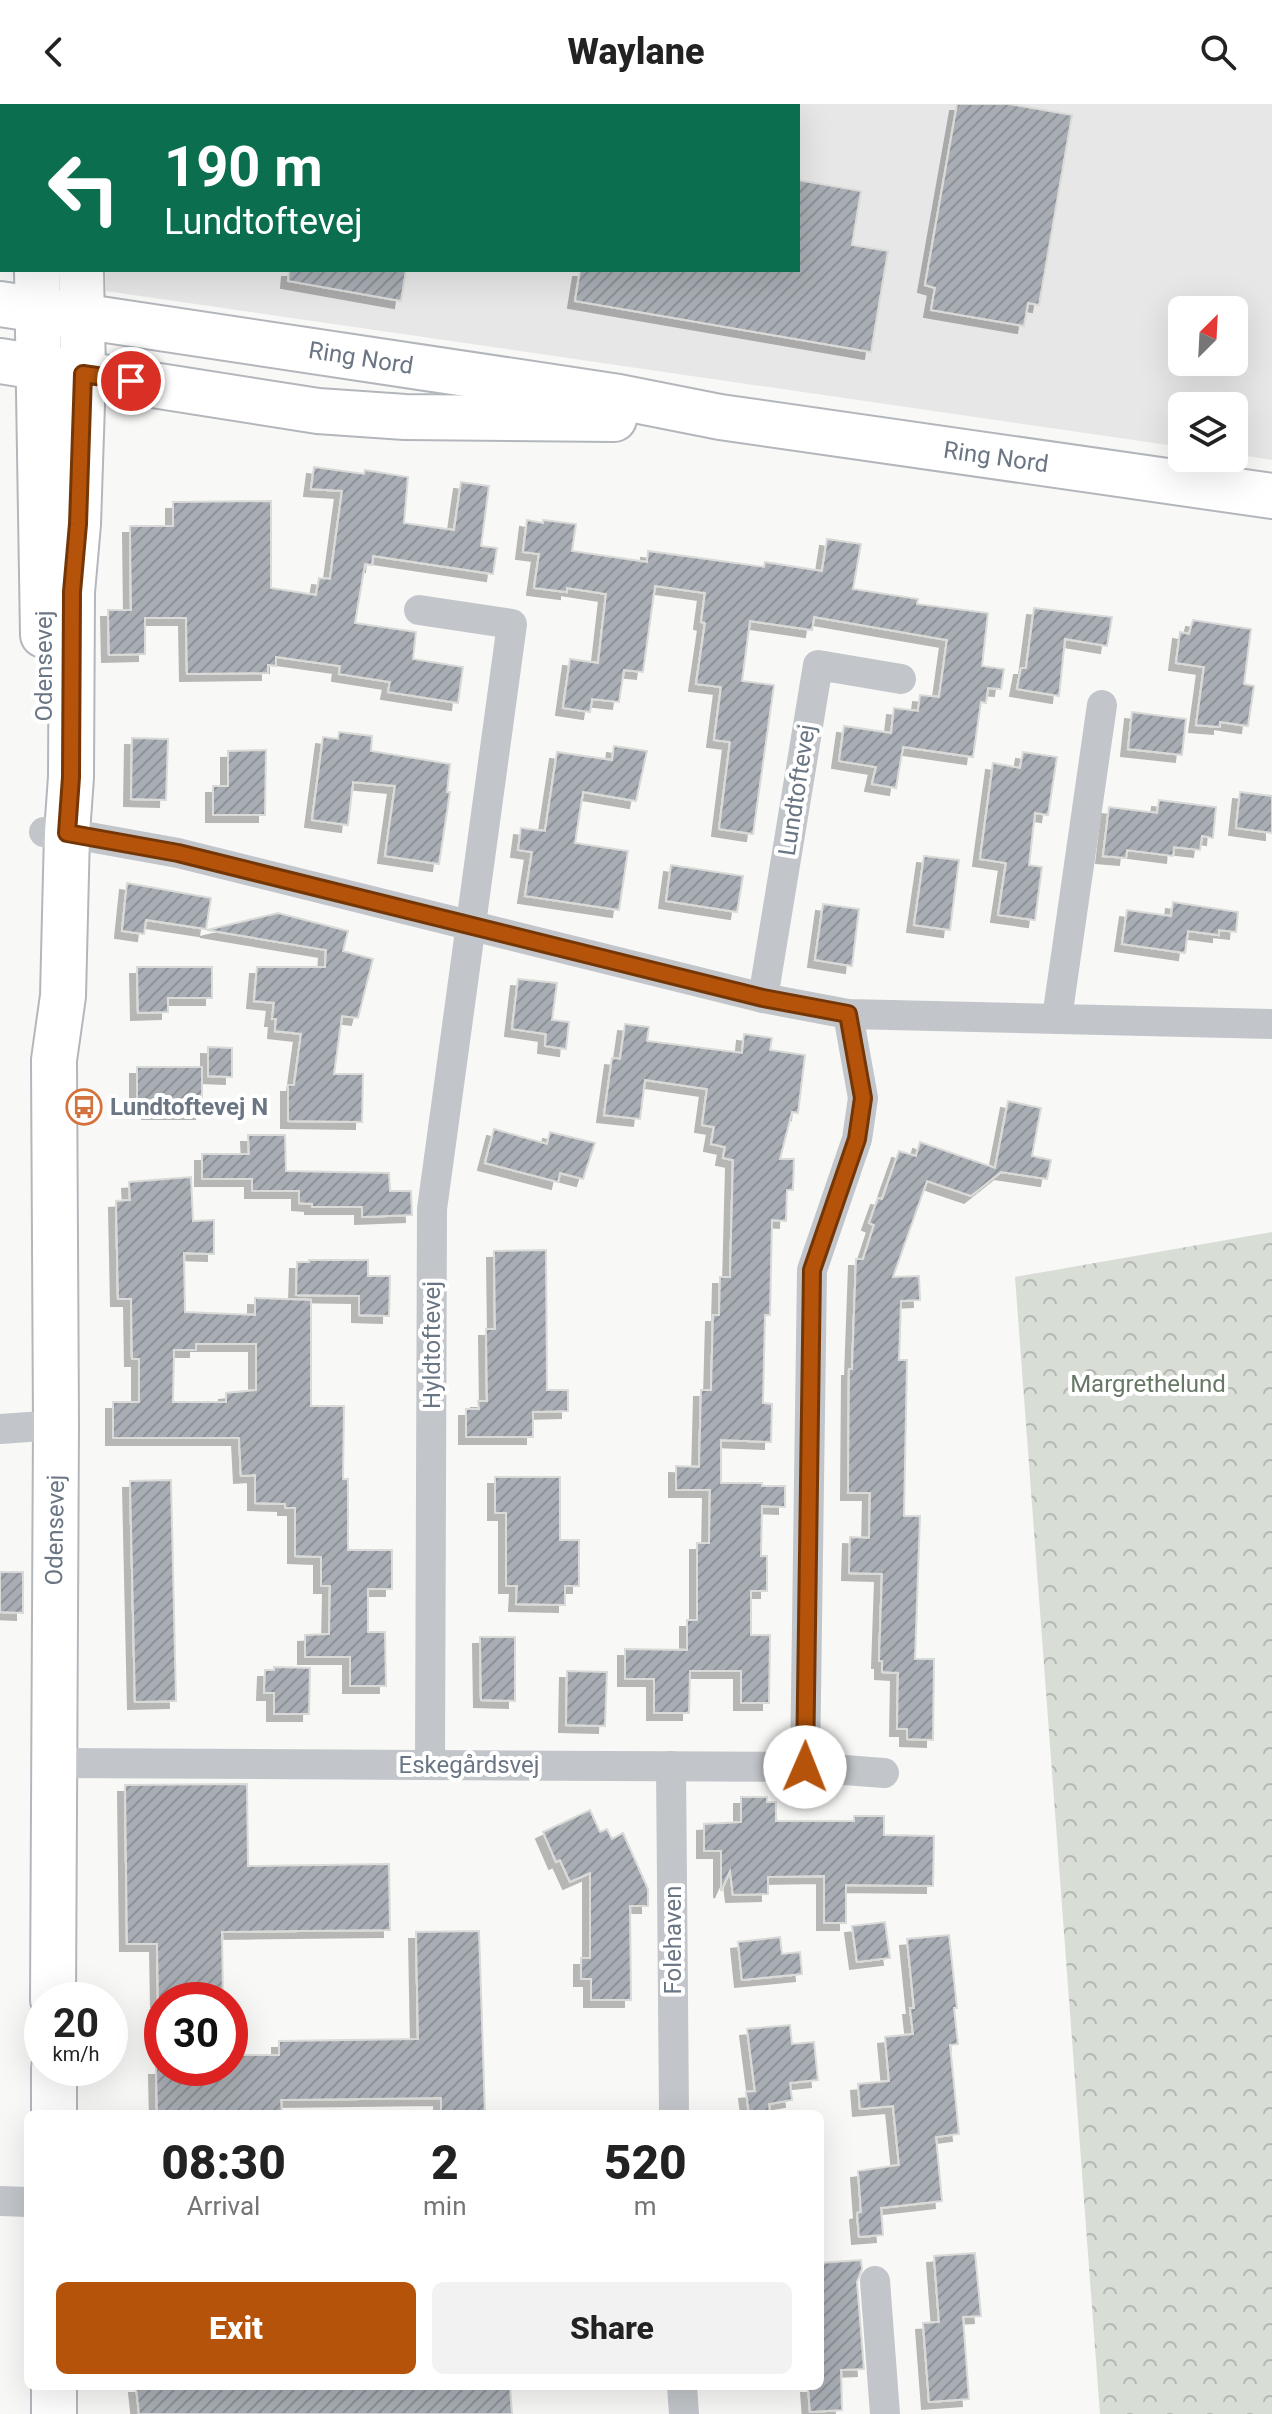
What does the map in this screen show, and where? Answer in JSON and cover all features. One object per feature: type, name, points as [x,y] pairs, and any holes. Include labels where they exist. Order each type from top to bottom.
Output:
[{"type":"street","points":[[48,335],[60,272]]},
{"type":"street","name":"Odensevej","points":[[53,1982],[54,1060],[63,996],[43,592],[48,335],[80,272]]},
{"type":"street","name":"Odensevej","points":[[48,335],[78,524],[72,592],[71,777],[56,832]]},
{"type":"street","name":"Ring Nord","points":[[48,335],[415,366],[619,397],[720,417],[1272,496]]},
{"type":"street","name":"Ring Nord","points":[[48,335],[318,411],[405,417],[720,417]]},
{"type":"street","points":[[419,610],[512,624],[471,927]]},
{"type":"street","name":"Lundtoftevej","points":[[763,998],[818,665],[901,679]]},
{"type":"street","points":[[1057,1018],[1102,705]]},
{"type":"street","points":[[56,832],[178,853],[763,998],[848,1014],[1272,1024]]},
{"type":"street","name":"Hyldtoftevej","points":[[430,1765],[432,1209],[471,927]]},
{"type":"street","points":[[805,1767],[812,1270],[857,1139],[863,1098],[848,1014]]},
{"type":"street","points":[[0,1429],[56,1425]]},
{"type":"street","name":"Eskegårdsvej","points":[[53,1763],[805,1767],[884,1773]]},
{"type":"street","name":"Folehaven","points":[[671,1766],[674,2110]]},
{"type":"street","points":[[54,2086],[54,2110]]},
{"type":"street","points":[[0,2201],[24,2202]]},
{"type":"street","points":[[875,2281],[885,2414]]},
{"type":"street","points":[[54,2390],[54,2414]]},
{"type":"street","points":[[682,2390],[684,2414]]},
{"type":"shaded area","points":[[800,104],[1272,104],[1272,460],[1248,456],[1248,392],[1168,392],[1168,445],[106,291],[106,272],[800,272]]},
{"type":"green space","name":"Margrethelund","points":[[1272,1232],[1272,2414],[1100,2414],[1015,1277]]},
{"type":"building","points":[[957,104],[1009,104],[1072,115],[1039,305],[1028,303],[1024,326],[931,310],[935,288],[925,285]]},
{"type":"building","points":[[800,180],[861,191],[852,245],[888,251],[871,352],[575,301],[580,272],[800,272]]},
{"type":"building","points":[[289,272],[406,272],[401,301],[288,281]]},
{"type":"building","points":[[314,467],[364,474],[365,470],[408,477],[404,523],[454,530],[461,482],[489,486],[481,546],[497,548],[493,574],[373,556],[372,565],[365,564],[355,623],[416,632],[413,659],[463,667],[458,703],[388,692],[390,682],[339,674],[340,666],[276,657],[276,666],[268,665],[268,673],[187,674],[186,618],[145,618],[145,654],[109,655],[108,610],[131,610],[130,526],[173,526],[173,502],[271,501],[271,588],[316,595],[319,578],[330,579],[342,491],[311,489]]},
{"type":"building","points":[[527,520],[576,524],[572,551],[647,562],[648,551],[764,567],[765,562],[822,571],[827,539],[861,544],[853,589],[918,599],[917,604],[988,613],[982,666],[1004,669],[1001,689],[988,688],[986,703],[981,702],[973,757],[903,747],[896,788],[872,784],[876,767],[839,761],[844,726],[891,733],[894,708],[918,711],[920,695],[939,697],[947,640],[814,617],[812,630],[750,621],[742,681],[774,685],[753,834],[719,829],[730,742],[714,740],[721,687],[696,684],[705,623],[701,622],[705,593],[655,586],[643,672],[624,670],[619,702],[592,699],[590,712],[563,708],[570,659],[598,663],[606,594],[567,588],[567,592],[534,588],[539,554],[523,552]]},
{"type":"building","points":[[1034,608],[1112,617],[1107,646],[1065,639],[1059,696],[1017,689],[1021,668],[1026,668]]},
{"type":"building","points":[[1193,620],[1251,629],[1244,684],[1254,686],[1248,726],[1220,722],[1220,727],[1196,725],[1204,667],[1176,663],[1180,632],[1189,634]]},
{"type":"building","points":[[1132,712],[1186,719],[1182,755],[1128,749]]},
{"type":"building","points":[[339,732],[372,736],[371,751],[450,764],[447,792],[450,792],[439,864],[385,856],[395,786],[353,782],[348,825],[312,820],[323,737],[338,739]]},
{"type":"building","points":[[132,738],[168,739],[166,800],[131,799]]},
{"type":"building","points":[[614,746],[647,751],[636,801],[583,792],[575,843],[628,851],[619,910],[525,896],[532,852],[518,850],[521,828],[545,831],[557,752],[612,760]]},
{"type":"building","points":[[266,750],[265,815],[213,815],[213,786],[228,786],[228,751]]},
{"type":"building","points":[[1023,752],[1057,757],[1048,815],[1035,813],[1029,865],[1042,867],[1035,920],[998,915],[1006,863],[980,859],[993,763],[1020,768]]},
{"type":"building","points":[[1240,792],[1272,796],[1272,833],[1236,828]]},
{"type":"building","points":[[1159,800],[1216,807],[1213,838],[1202,836],[1200,850],[1174,847],[1173,856],[1127,850],[1126,858],[1103,856],[1109,807],[1157,813]]},
{"type":"building","points":[[924,856],[959,860],[950,930],[914,925]]},
{"type":"building","points":[[671,865],[743,876],[737,912],[666,901]]},
{"type":"building","points":[[127,883],[211,898],[206,929],[146,920],[144,934],[122,931]]},
{"type":"building","points":[[1173,902],[1238,912],[1236,932],[1219,930],[1219,935],[1188,931],[1185,953],[1122,944],[1127,910],[1171,916]]},
{"type":"building","points":[[823,904],[859,909],[852,966],[815,960]]},
{"type":"building","points":[[278,913],[348,931],[343,951],[373,959],[358,1018],[342,1016],[334,1074],[363,1074],[362,1122],[288,1121],[288,1085],[294,1085],[301,1034],[275,1031],[276,1019],[272,1019],[274,1003],[254,1001],[257,967],[325,967],[326,950],[207,930]]},
{"type":"building","points":[[137,967],[212,967],[212,998],[168,998],[168,1012],[138,1013]]},
{"type":"building","points":[[518,979],[557,983],[552,1020],[569,1022],[566,1049],[545,1046],[546,1034],[512,1029]]},
{"type":"building","points":[[625,1024],[649,1027],[647,1041],[742,1053],[744,1034],[772,1038],[770,1050],[805,1055],[798,1113],[792,1112],[780,1159],[794,1159],[793,1190],[787,1190],[786,1221],[772,1220],[770,1315],[765,1315],[763,1403],[772,1404],[771,1442],[721,1440],[721,1483],[785,1486],[785,1507],[762,1506],[761,1556],[767,1556],[767,1591],[751,1591],[751,1635],[770,1635],[769,1703],[741,1703],[741,1671],[690,1671],[689,1713],[654,1713],[654,1679],[625,1679],[625,1649],[687,1650],[687,1620],[697,1620],[697,1543],[709,1543],[710,1490],[676,1490],[676,1466],[699,1467],[701,1390],[711,1390],[713,1315],[719,1315],[720,1277],[730,1277],[733,1160],[723,1158],[725,1147],[711,1144],[714,1127],[702,1125],[707,1089],[645,1080],[640,1119],[604,1115],[612,1058],[620,1059]]},
{"type":"building","points":[[208,1047],[232,1048],[232,1077],[208,1076]]},
{"type":"building","points":[[137,1067],[202,1067],[202,1112],[149,1112],[149,1107],[137,1107]]},
{"type":"building","points":[[1008,1101],[1041,1108],[1032,1156],[1051,1160],[1047,1179],[1001,1172],[971,1196],[927,1181],[893,1277],[919,1276],[920,1300],[901,1301],[899,1360],[907,1360],[904,1516],[920,1516],[915,1659],[934,1659],[933,1740],[907,1739],[907,1729],[897,1729],[898,1673],[882,1672],[882,1661],[879,1661],[882,1574],[849,1573],[850,1537],[869,1538],[870,1493],[848,1493],[849,1369],[852,1369],[856,1259],[863,1259],[874,1225],[869,1223],[878,1198],[882,1199],[899,1151],[916,1156],[920,1142],[995,1168]]},
{"type":"building","points":[[494,1129],[547,1144],[550,1132],[595,1143],[583,1179],[560,1173],[558,1182],[485,1163]]},
{"type":"building","points":[[248,1135],[285,1135],[286,1171],[389,1173],[390,1191],[411,1191],[412,1215],[362,1217],[362,1207],[312,1207],[312,1204],[299,1203],[299,1191],[252,1191],[252,1179],[202,1179],[202,1154],[249,1154]]},
{"type":"building","points":[[191,1177],[193,1221],[214,1220],[214,1254],[184,1253],[185,1312],[255,1315],[255,1298],[311,1300],[311,1406],[344,1406],[343,1479],[348,1479],[348,1550],[392,1550],[392,1589],[368,1589],[368,1632],[385,1632],[386,1686],[350,1686],[350,1657],[305,1657],[305,1635],[329,1634],[330,1586],[321,1586],[321,1557],[295,1556],[295,1508],[285,1508],[285,1504],[255,1503],[255,1475],[241,1476],[239,1438],[113,1438],[113,1402],[139,1402],[139,1359],[132,1359],[131,1299],[118,1299],[116,1201],[130,1200],[129,1182]],"holes":[[[196,1344],[256,1344],[256,1390],[226,1393],[226,1402],[173,1402],[174,1350],[196,1350]]]},
{"type":"building","points":[[546,1250],[547,1390],[568,1390],[568,1411],[533,1412],[533,1437],[466,1437],[466,1409],[479,1409],[478,1401],[487,1401],[486,1329],[495,1329],[494,1251]]},
{"type":"building","points":[[368,1260],[368,1276],[390,1276],[389,1316],[359,1315],[359,1296],[296,1295],[297,1262]]},
{"type":"building","points":[[495,1477],[560,1477],[560,1540],[579,1540],[579,1586],[565,1586],[565,1605],[516,1604],[517,1586],[506,1586],[506,1513],[495,1513]]},
{"type":"building","points":[[171,1480],[176,1701],[135,1702],[130,1481]]},
{"type":"building","points":[[0,1572],[23,1572],[23,1613],[0,1612]]},
{"type":"building","points":[[480,1637],[515,1637],[515,1701],[481,1700]]},
{"type":"building","points":[[274,1667],[310,1668],[309,1714],[274,1714],[274,1693],[264,1693],[265,1670],[274,1670]]},
{"type":"building","points":[[567,1671],[607,1672],[605,1726],[566,1725]]},
{"type":"building","points":[[247,1784],[248,1866],[389,1864],[390,1930],[222,1932],[223,1982],[158,1982],[157,1944],[127,1944],[125,1785]]},
{"type":"building","points":[[741,1797],[767,1797],[767,1802],[776,1802],[776,1821],[854,1821],[854,1816],[884,1816],[884,1835],[934,1836],[933,1886],[846,1885],[846,1923],[824,1923],[824,1876],[768,1877],[768,1894],[733,1895],[730,1871],[721,1891],[721,1851],[704,1851],[704,1824],[741,1822]]},
{"type":"building","points":[[590,1810],[600,1832],[607,1829],[612,1839],[623,1833],[648,1889],[648,1906],[630,1906],[631,2000],[591,2000],[591,1979],[581,1979],[581,1958],[590,1958],[590,1873],[570,1882],[560,1860],[556,1862],[543,1832]]},
{"type":"building","points":[[885,1922],[890,1958],[857,1962],[852,1926]]},
{"type":"building","points":[[479,1931],[485,2110],[441,2110],[441,2098],[281,2100],[282,2110],[157,2110],[156,2086],[248,2086],[248,2055],[279,2055],[279,2041],[418,2039],[416,1932]]},
{"type":"building","points":[[949,1935],[958,2044],[950,2045],[959,2134],[936,2137],[942,2201],[881,2208],[883,2235],[859,2237],[858,2171],[899,2165],[893,2106],[860,2109],[858,2084],[889,2081],[885,2037],[913,2034],[910,2008],[914,2008],[907,1939]]},
{"type":"building","points":[[780,1937],[782,1954],[800,1952],[802,1974],[742,1980],[738,1942]]},
{"type":"building","points":[[790,2025],[792,2044],[814,2042],[818,2080],[790,2083],[792,2100],[769,2104],[770,2110],[748,2110],[746,2092],[755,2091],[747,2029]]},
{"type":"building","points":[[975,2253],[981,2316],[963,2317],[969,2399],[929,2402],[923,2323],[939,2322],[934,2256]]},
{"type":"building","points":[[861,2260],[862,2269],[857,2282],[864,2369],[841,2370],[842,2410],[810,2412],[808,2390],[824,2390],[824,2263]]},
{"type":"building","points":[[136,2390],[510,2390],[512,2414],[139,2414]]},
{"type":"place","name":"Lundtoftevej N","points":[[84,1107]]},
{"type":"route","points":[[131,381],[83,374],[78,524],[72,592],[71,777],[67,833],[178,853],[763,998],[848,1014],[863,1098],[857,1139],[812,1270],[805,1767]]}]
